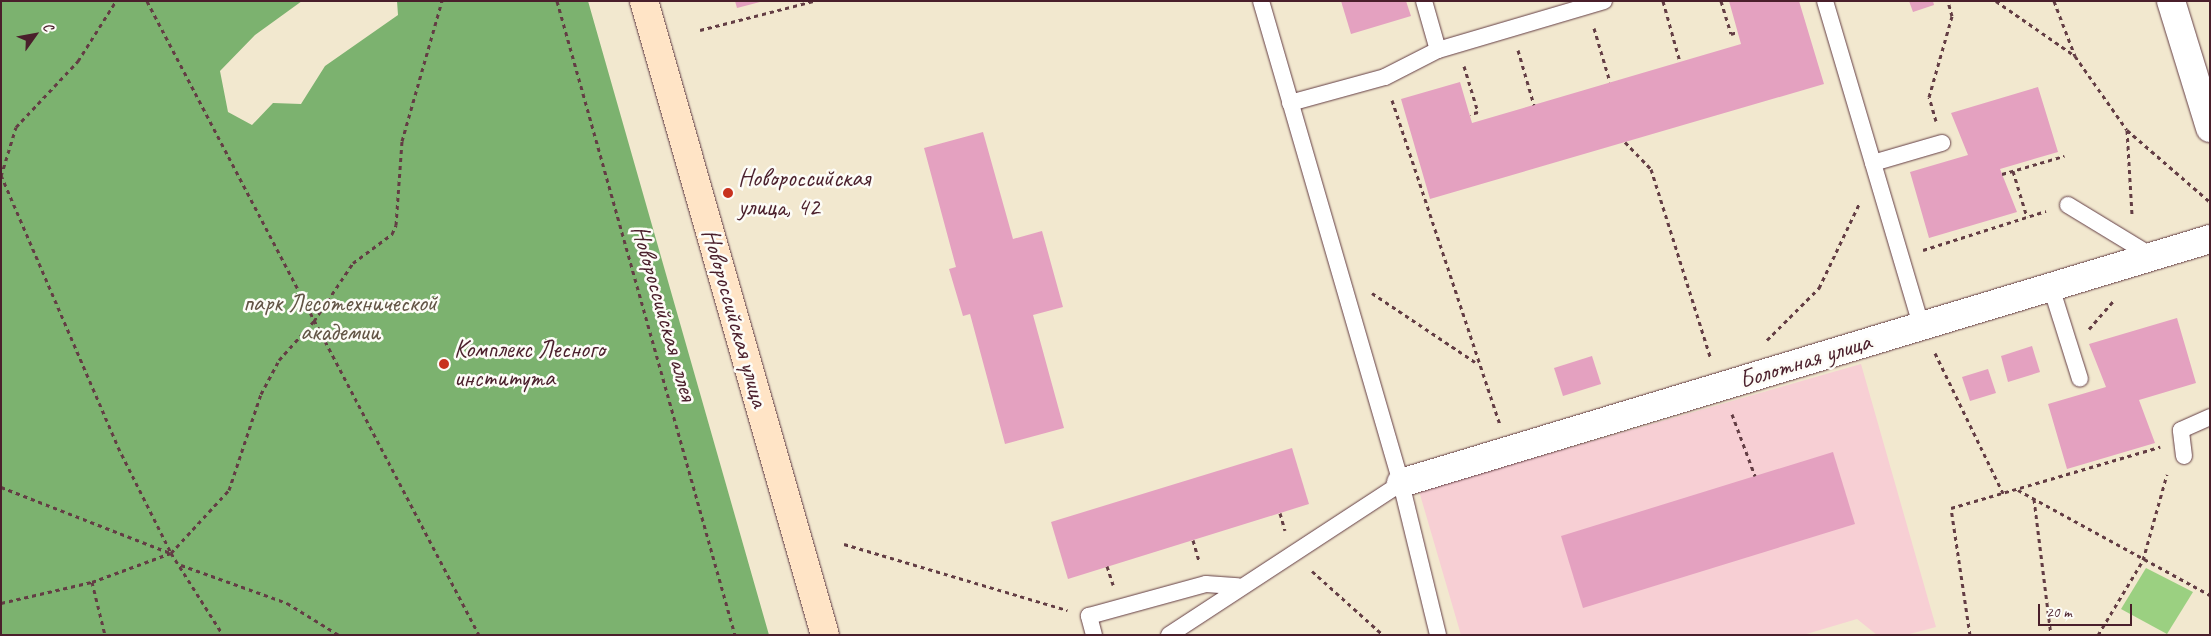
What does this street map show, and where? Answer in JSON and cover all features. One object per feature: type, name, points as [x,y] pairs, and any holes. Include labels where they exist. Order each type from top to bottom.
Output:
[{"type":"main road","name":"Новороссийская улица","points":[[644,1],[825,635]]},
{"type":"street","points":[[2171,1],[2210,128]]},
{"type":"street","name":"Болотная улица","points":[[1401,483],[2051,287],[2143,251],[2210,239]]},
{"type":"lane","points":[[1261,1],[1401,483],[1438,635]]},
{"type":"lane","points":[[1424,1],[1438,50]]},
{"type":"lane","points":[[1290,103],[1385,78],[1438,50],[1458,46],[1511,28],[1604,1]]},
{"type":"lane","points":[[1825,1],[1921,326]]},
{"type":"lane","points":[[1874,167],[1942,143]]},
{"type":"lane","points":[[2068,205],[2143,251]]},
{"type":"lane","points":[[2051,287],[2080,379]]},
{"type":"lane","points":[[2182,449],[2181,430],[2190,423],[2210,417]]},
{"type":"lane","points":[[1169,635],[1238,586],[1401,483]]},
{"type":"lane","points":[[1094,635],[1089,616],[1206,584],[1238,586]]},
{"type":"path","points":[[116,1],[78,61],[16,127],[1,176],[62,324],[171,553],[180,564],[223,635]]},
{"type":"path","points":[[146,1],[479,635]]},
{"type":"path","points":[[1,603],[92,582],[171,553],[229,490],[270,375],[314,320],[348,268],[396,225],[402,141],[442,1]]},
{"type":"path","name":"Новороссийская аллея","points":[[557,1],[735,635]]},
{"type":"path","points":[[700,30],[814,1]]},
{"type":"path","points":[[1662,1],[1680,62]]},
{"type":"path","points":[[1721,1],[1731,34],[1737,32]]},
{"type":"path","points":[[1942,143],[1929,96],[1952,16],[1948,1]]},
{"type":"path","points":[[1996,1],[2075,56]]},
{"type":"path","points":[[2054,1],[2075,56],[2127,130],[2210,202]]},
{"type":"path","points":[[1588,6],[1610,82]]},
{"type":"path","points":[[1511,28],[1534,105]]},
{"type":"path","points":[[1458,46],[1478,112],[1470,114]]},
{"type":"path","points":[[1385,78],[1476,362],[1508,450]]},
{"type":"path","points":[[2127,130],[2143,251]]},
{"type":"path","points":[[1625,142],[1651,169],[1695,316]]},
{"type":"path","points":[[2002,174],[2064,156]]},
{"type":"path","points":[[1763,344],[1818,288],[1874,167]]},
{"type":"path","points":[[2013,171],[2027,217]]},
{"type":"path","points":[[1901,257],[2068,205]]},
{"type":"path","points":[[1340,272],[1476,362]]},
{"type":"path","points":[[2070,350],[2121,292]]},
{"type":"path","points":[[1921,326],[2004,493]]},
{"type":"path","points":[[1731,412],[1755,476]]},
{"type":"path","points":[[1970,635],[1951,508],[2017,489],[2182,449]]},
{"type":"path","points":[[2098,635],[2143,560],[2167,474],[2182,449]]},
{"type":"path","points":[[1,487],[171,553]]},
{"type":"path","points":[[2017,489],[2210,596]]},
{"type":"path","points":[[2034,499],[2051,635]]},
{"type":"path","points":[[844,544],[1089,616]]},
{"type":"path","points":[[1291,552],[1383,635]]},
{"type":"path","points":[[180,564],[287,603],[339,635]]},
{"type":"path","points":[[92,582],[105,635]]},
{"type":"shaded area","points":[[1861,364],[1936,627],[1906,635],[1877,635],[1857,619],[1803,635],[1461,635],[1419,491]]},
{"type":"green space","name":"парк Лесотехнической академии","points":[[1,1],[302,1],[255,35],[220,71],[228,112],[252,125],[273,103],[301,104],[325,66],[398,15],[397,1],[588,1],[769,635],[1,635]]},
{"type":"green space","points":[[2146,568],[2193,592],[2167,634],[2121,609]]},
{"type":"building","points":[[735,1],[760,1],[760,2],[737,8]]},
{"type":"building","points":[[1341,1],[1406,1],[1411,16],[1351,34]]},
{"type":"building","points":[[1729,1],[1799,1],[1824,84],[1430,199],[1401,99],[1460,82],[1472,123],[1741,44]]},
{"type":"building","points":[[1909,1],[1933,1],[1934,5],[1913,12]]},
{"type":"building","points":[[2038,87],[2058,152],[2000,169],[2017,212],[1929,238],[1910,172],[1968,155],[1951,113]]},
{"type":"building","points":[[983,132],[1013,239],[1042,231],[1063,307],[1033,315],[1064,428],[1005,444],[970,314],[963,316],[949,269],[956,267],[924,148]]},
{"type":"building","points":[[2177,318],[2196,383],[2139,400],[2155,443],[2067,469],[2048,404],[2106,387],[2089,344]]},
{"type":"building","points":[[2032,346],[2040,372],[2008,382],[2001,356]]},
{"type":"building","points":[[1592,356],[1601,384],[1563,396],[1554,368]]},
{"type":"building","points":[[1988,369],[1996,393],[1970,401],[1962,377]]},
{"type":"building","points":[[1292,448],[1309,504],[1068,579],[1051,522]]},
{"type":"building","points":[[1833,452],[1855,524],[1583,608],[1561,536]]},
{"type":"place","name":"Новороссийская улица, 42","points":[[728,193]]},
{"type":"place","name":"Комплекс Лесного института","points":[[444,364]]}]
